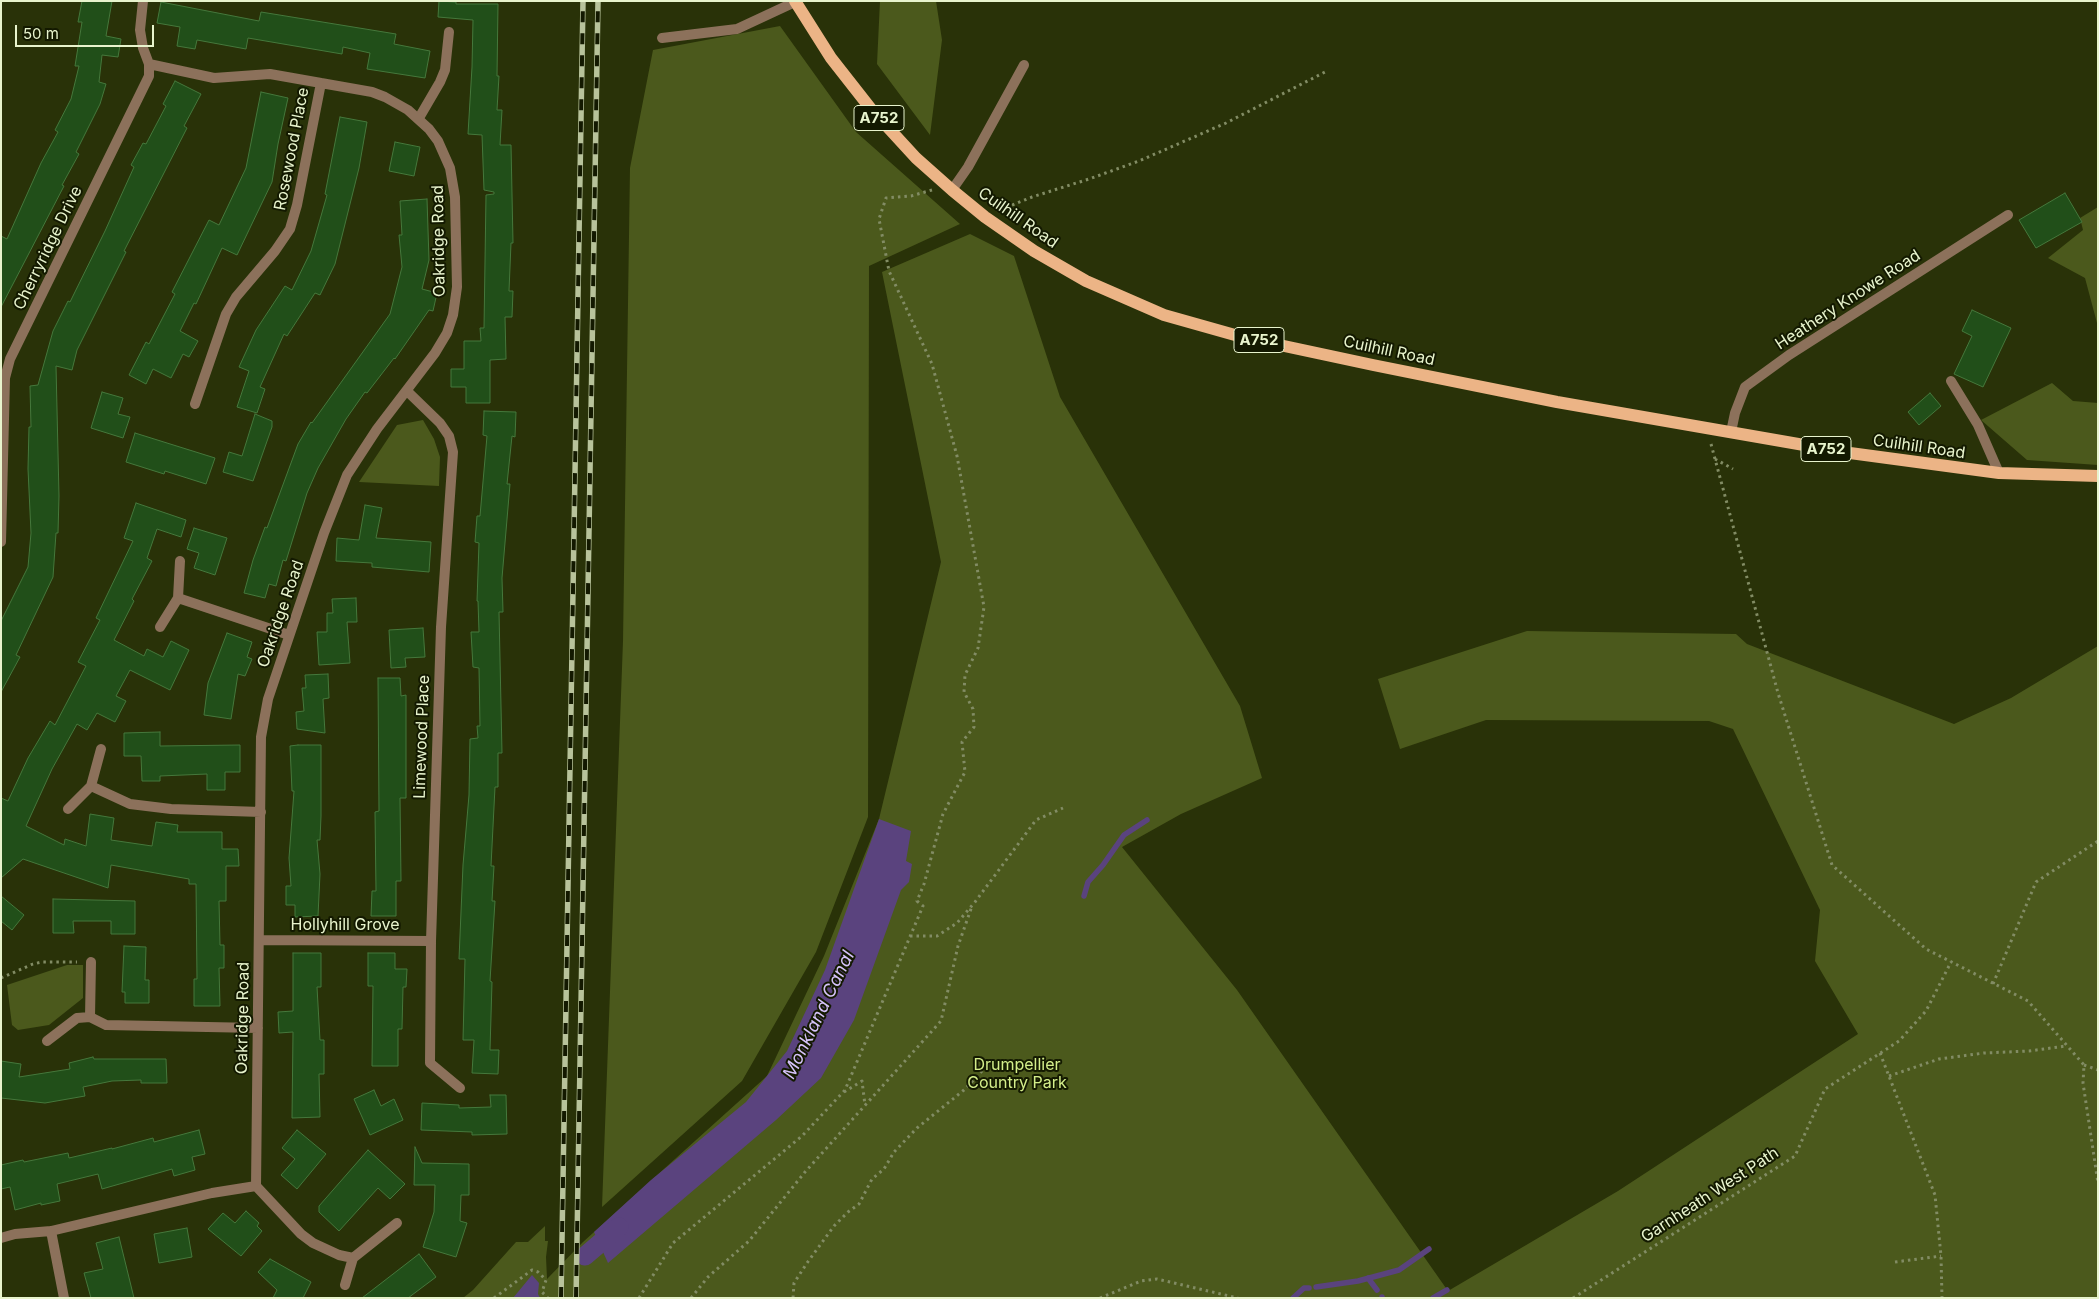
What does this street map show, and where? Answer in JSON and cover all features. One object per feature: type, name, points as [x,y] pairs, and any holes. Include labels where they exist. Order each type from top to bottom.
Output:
[{"type":"main road","name":"Cuilhill Road","points":[[795,1],[831,58],[871,109],[916,158],[952,190],[985,217],[1034,251],[1086,281],[1140,305],[1202,327],[1373,365],[1547,400],[1875,458],[1999,473],[2098,476]]},
{"type":"street","points":[[143,1],[140,30],[142,48],[149,64]]},
{"type":"street","points":[[662,38],[737,29],[795,1]]},
{"type":"street","points":[[419,118],[437,88],[445,70],[449,32]]},
{"type":"street","name":"Oakridge Road","points":[[149,64],[214,78],[270,74],[372,92],[403,106],[419,118],[438,141],[445,154],[454,182],[457,287],[453,315],[447,333],[407,391],[377,429],[347,475],[331,512],[268,699],[264,717],[261,737],[256,1186]]},
{"type":"street","name":"Cherryridge Drive","points":[[1,542],[5,378],[10,359],[149,76],[149,64]]},
{"type":"street","points":[[952,190],[968,167],[1024,65]]},
{"type":"street","name":"Rosewood Place","points":[[195,404],[226,314],[236,297],[276,251],[292,223],[320,83]]},
{"type":"street","name":"Heathery Knowe Road","points":[[1731,432],[1734,413],[1745,387],[1789,355],[2008,215]]},
{"type":"street","points":[[1951,381],[1978,425],[1999,473]]},
{"type":"street","name":"Limewood Place","points":[[407,391],[440,423],[449,436],[454,452],[441,627],[431,941],[430,1063],[460,1088]]},
{"type":"street","points":[[160,627],[178,598],[180,561]]},
{"type":"street","points":[[178,598],[289,635]]},
{"type":"street","points":[[68,809],[92,786],[101,749]]},
{"type":"street","points":[[92,786],[130,804],[172,809],[260,812]]},
{"type":"street","name":"Hollyhill Grove","points":[[259,940],[431,941]]},
{"type":"street","points":[[90,1018],[91,962]]},
{"type":"street","points":[[47,1041],[77,1018],[90,1018],[106,1025],[124,1027],[258,1028]]},
{"type":"street","points":[[1,1238],[15,1234],[51,1231],[203,1195],[256,1186],[301,1234],[313,1243],[353,1258]]},
{"type":"street","points":[[345,1285],[353,1258],[396,1223]]},
{"type":"street","points":[[51,1231],[64,1298]]},
{"type":"path","points":[[985,217],[1032,197],[1139,161],[1226,122],[1325,72]]},
{"type":"path","points":[[639,1298],[673,1243],[802,1136],[842,1092],[923,906],[917,901],[924,884],[943,814],[966,772],[962,742],[974,727],[974,709],[964,692],[965,675],[978,648],[984,607],[952,437],[932,364],[889,271],[879,219],[886,198],[911,196],[935,189],[952,190]]},
{"type":"path","points":[[1706,427],[1778,693],[1832,865],[1926,949],[2028,1001],[2084,1065],[2098,1070]]},
{"type":"path","points":[[1714,458],[1733,469]]},
{"type":"path","points":[[910,936],[937,936],[957,923],[972,906],[1036,820],[1063,808]]},
{"type":"path","points":[[1994,984],[2036,882],[2098,841]]},
{"type":"path","points":[[691,1298],[708,1277],[749,1241],[805,1172],[941,1021],[958,946],[972,906]]},
{"type":"path","points":[[1,978],[42,962],[91,962]]},
{"type":"path","name":"Garnheath West Path","points":[[1573,1298],[1795,1156],[1825,1088],[1899,1041],[1926,1011],[1952,962]]},
{"type":"path","points":[[1889,1076],[1939,1059],[1984,1053],[2029,1052],[2067,1046]]},
{"type":"path","points":[[1880,1053],[1935,1195],[1941,1256],[1942,1298]]},
{"type":"path","points":[[2084,1065],[2083,1083],[2098,1183]]},
{"type":"path","points":[[793,1298],[794,1283],[807,1263],[834,1226],[859,1204],[872,1179],[884,1169],[894,1152],[922,1124],[964,1090],[982,1071]]},
{"type":"path","points":[[842,1092],[862,1081],[865,1106]]},
{"type":"path","points":[[1895,1262],[1941,1256]]},
{"type":"path","points":[[494,1298],[532,1270],[538,1272],[546,1280],[542,1292],[548,1298]]},
{"type":"path","points":[[1100,1298],[1141,1280],[1157,1280],[1238,1298]]},
{"type":"green space","points":[[880,1],[936,1],[942,40],[930,135],[877,64]]},
{"type":"green space","points":[[780,26],[856,132],[960,224],[869,266],[868,817],[816,952],[742,1081],[602,1207],[623,641],[630,168],[653,50]]},
{"type":"green space","points":[[2098,207],[2097,323],[2085,278],[2048,258],[2083,230],[2080,218]]},
{"type":"green space","name":"Drumpellier Country Park","points":[[970,234],[1014,256],[1060,397],[1240,706],[1262,778],[1181,814],[1122,847],[1237,990],[1448,1291],[1618,1191],[1858,1034],[1815,961],[1820,910],[1733,729],[1709,721],[1486,720],[1400,749],[1378,679],[1527,631],[1736,634],[1747,644],[1954,724],[2011,698],[2098,646],[2098,1298],[463,1298],[473,1290],[516,1242],[528,1242],[545,1226],[545,1241],[548,1241],[546,1257],[547,1279],[583,1242],[767,1076],[824,956],[879,819],[941,562],[882,272]]},
{"type":"green space","points":[[2052,383],[2073,401],[2098,403],[2098,465],[2027,460],[1981,420]]},
{"type":"green space","points":[[423,420],[434,439],[440,457],[439,486],[359,482],[397,425]]},
{"type":"green space","points":[[67,965],[83,965],[83,998],[49,1025],[18,1030],[12,1025],[7,985]]},
{"type":"water","points":[[879,819],[911,831],[906,861],[912,864],[909,882],[901,890],[854,1020],[821,1078],[776,1120],[608,1263],[594,1232],[651,1180],[746,1102],[787,1051],[825,970]]},
{"type":"water","points":[[532,1275],[539,1283],[538,1294],[540,1298],[513,1298]]},
{"type":"building","points":[[82,1],[112,1],[106,36],[121,39],[118,57],[102,55],[99,82],[106,84],[100,104],[76,152],[79,154],[62,185],[64,186],[1,307],[1,236],[7,239],[41,163],[58,132],[55,130],[71,99],[79,66],[75,66],[82,22],[78,22]]},
{"type":"building","points":[[439,1],[456,2],[456,4],[498,4],[497,76],[499,76],[497,110],[502,110],[500,145],[511,145],[513,243],[511,243],[509,291],[513,291],[512,317],[505,317],[506,359],[490,360],[490,403],[466,403],[466,387],[451,387],[451,369],[464,369],[464,341],[481,341],[480,328],[484,328],[486,195],[494,194],[494,192],[484,190],[482,135],[468,134],[473,20],[438,17]]},
{"type":"building","points":[[161,2],[259,21],[261,12],[396,34],[394,44],[430,51],[425,78],[367,69],[370,53],[343,47],[342,54],[248,38],[246,49],[197,40],[195,49],[177,46],[180,27],[157,23]]},
{"type":"building","points":[[175,81],[201,94],[184,126],[187,128],[124,251],[126,252],[77,350],[72,370],[56,366],[59,496],[58,533],[56,533],[53,577],[16,655],[20,657],[1,692],[1,621],[28,567],[31,533],[28,469],[29,427],[31,427],[30,386],[38,385],[53,331],[68,301],[70,302],[105,231],[134,167],[131,165],[143,143],[146,144],[166,106],[163,104]]},
{"type":"building","points":[[261,92],[288,98],[272,182],[237,255],[222,248],[196,304],[194,303],[180,331],[198,341],[189,357],[183,354],[171,378],[153,369],[146,384],[129,375],[146,342],[149,344],[175,294],[172,292],[209,220],[219,225],[246,168]]},
{"type":"building","points":[[340,117],[367,122],[359,168],[335,264],[320,295],[315,293],[287,336],[284,334],[260,387],[265,389],[257,413],[237,407],[249,371],[239,367],[256,330],[285,286],[292,290],[311,251],[327,195],[325,194]]},
{"type":"building","points":[[395,142],[420,147],[414,176],[389,171]]},
{"type":"building","points":[[2065,193],[2082,222],[2036,248],[2019,220]]},
{"type":"building","points":[[427,199],[429,260],[422,289],[437,293],[433,311],[429,310],[395,359],[367,393],[365,392],[346,419],[318,468],[307,493],[286,561],[283,560],[276,586],[269,584],[265,598],[244,593],[253,560],[298,444],[311,422],[390,314],[402,267],[399,235],[402,235],[400,201]]},
{"type":"building","points":[[1972,310],[2011,328],[1983,387],[1954,374],[1972,336],[1962,331]]},
{"type":"building","points":[[102,392],[123,398],[118,414],[130,417],[123,438],[91,428]]},
{"type":"building","points":[[1930,393],[1941,406],[1919,425],[1908,412]]},
{"type":"building","points":[[484,411],[516,412],[515,437],[512,436],[507,484],[510,484],[502,578],[503,612],[499,612],[502,753],[498,753],[498,787],[495,787],[491,866],[494,866],[492,901],[495,901],[490,981],[492,982],[490,1050],[499,1050],[498,1074],[472,1073],[474,1040],[463,1040],[465,959],[459,959],[463,865],[469,795],[470,739],[478,738],[477,726],[480,726],[479,668],[473,667],[471,632],[479,632],[477,601],[479,543],[475,542],[477,516],[480,516],[487,436],[483,435]]},
{"type":"building","points":[[255,414],[272,421],[272,427],[253,481],[223,472],[229,452],[242,456]]},
{"type":"building","points":[[135,433],[215,458],[206,484],[165,471],[164,474],[126,462]]},
{"type":"building","points":[[136,503],[186,520],[181,537],[157,529],[147,558],[152,561],[132,599],[134,601],[114,640],[144,656],[147,649],[163,657],[171,641],[189,650],[170,690],[130,670],[116,696],[126,701],[115,722],[97,713],[87,730],[77,724],[52,769],[26,826],[64,845],[65,839],[86,846],[90,814],[114,818],[111,840],[152,846],[156,822],[178,825],[177,832],[222,832],[222,849],[238,849],[239,866],[226,866],[226,901],[219,901],[220,945],[224,945],[224,968],[219,968],[220,1006],[194,1006],[194,979],[197,979],[196,884],[189,884],[189,879],[111,865],[108,888],[23,859],[1,878],[1,798],[8,801],[28,758],[50,721],[55,725],[86,666],[78,662],[100,620],[96,618],[133,541],[124,538]]},
{"type":"building","points":[[365,505],[382,508],[376,538],[431,542],[429,572],[372,567],[372,563],[336,561],[337,538],[359,540]]},
{"type":"building","points":[[194,528],[227,538],[215,575],[194,568],[199,553],[187,549]]},
{"type":"building","points":[[356,598],[357,622],[347,622],[350,663],[319,665],[317,632],[327,632],[327,613],[333,613],[332,599]]},
{"type":"building","points":[[423,628],[425,657],[405,658],[406,667],[391,668],[389,630]]},
{"type":"building","points":[[227,633],[252,642],[247,657],[252,659],[245,676],[238,674],[231,719],[204,715],[208,683]]},
{"type":"building","points":[[328,674],[329,698],[323,699],[325,733],[297,729],[296,712],[304,711],[302,688],[306,688],[305,675]]},
{"type":"building","points":[[378,678],[400,678],[401,696],[406,695],[406,798],[400,798],[401,881],[396,881],[396,916],[371,916],[372,891],[376,891],[375,812],[379,811]]},
{"type":"building","points":[[160,732],[160,746],[240,745],[240,772],[225,772],[225,790],[207,790],[207,774],[160,776],[160,781],[142,781],[141,756],[124,756],[124,733]]},
{"type":"building","points":[[321,745],[320,840],[317,840],[320,874],[318,916],[295,917],[295,905],[286,905],[286,886],[291,886],[289,858],[294,791],[292,791],[290,746]]},
{"type":"building","points":[[1,896],[24,915],[12,930],[1,921]]},
{"type":"building","points":[[53,899],[135,901],[135,934],[111,934],[111,921],[73,921],[74,933],[53,933]]},
{"type":"building","points":[[124,946],[146,947],[145,980],[149,980],[149,1003],[125,1003],[125,992],[122,992]]},
{"type":"building","points":[[293,953],[321,953],[321,987],[317,987],[320,1040],[324,1040],[324,1074],[319,1074],[320,1117],[292,1118],[293,1032],[279,1033],[278,1012],[293,1011]]},
{"type":"building","points":[[368,953],[395,953],[395,969],[407,969],[406,987],[403,987],[402,1029],[398,1029],[398,1066],[372,1066],[373,986],[368,986]]},
{"type":"building","points":[[93,1057],[94,1059],[166,1059],[167,1083],[141,1083],[141,1080],[112,1081],[83,1087],[85,1096],[45,1103],[1,1098],[1,1061],[21,1064],[19,1077],[70,1069],[69,1063]]},
{"type":"building","points":[[374,1090],[381,1106],[394,1099],[403,1120],[370,1135],[354,1099]]},
{"type":"building","points":[[490,1095],[506,1095],[507,1134],[472,1135],[472,1132],[421,1130],[422,1103],[459,1105],[459,1108],[491,1107]]},
{"type":"building","points":[[199,1130],[205,1154],[192,1157],[195,1170],[174,1176],[172,1169],[102,1189],[98,1174],[57,1184],[60,1201],[41,1205],[41,1203],[15,1210],[10,1187],[1,1189],[1,1165],[68,1153],[69,1158],[153,1138],[154,1142]]},
{"type":"building","points":[[297,1130],[326,1154],[297,1189],[281,1175],[295,1159],[282,1148]]},
{"type":"building","points":[[415,1147],[422,1163],[469,1164],[469,1195],[461,1195],[460,1221],[467,1223],[456,1257],[423,1247],[434,1212],[435,1185],[414,1185]]},
{"type":"building","points":[[368,1150],[405,1184],[390,1199],[378,1188],[339,1231],[319,1212],[319,1206]]},
{"type":"building","points":[[246,1211],[259,1223],[257,1226],[262,1231],[241,1256],[208,1229],[223,1213],[235,1223]]},
{"type":"building","points":[[187,1228],[192,1257],[159,1263],[154,1234]]},
{"type":"building","points":[[119,1237],[134,1298],[91,1298],[84,1273],[103,1269],[96,1243]]},
{"type":"building","points":[[419,1254],[436,1277],[408,1298],[362,1298]]},
{"type":"building","points":[[270,1259],[311,1282],[303,1298],[273,1298],[277,1290],[258,1272]]},
{"type":"waterway","points":[[1084,896],[1088,882],[1103,865],[1124,835],[1147,820]]},
{"type":"waterway","name":"Monkland Canal","points":[[585,1256],[619,1227]]},
{"type":"waterway","points":[[1316,1287],[1358,1281],[1399,1270],[1429,1249]]},
{"type":"waterway","points":[[1368,1278],[1377,1290]]},
{"type":"waterway","points":[[1293,1298],[1304,1288],[1309,1288]]},
{"type":"waterway","points":[[1433,1298],[1447,1290]]},
{"type":"railway","points":[[561,1298],[583,1]]},
{"type":"railway","points":[[576,1298],[598,1]]}]
